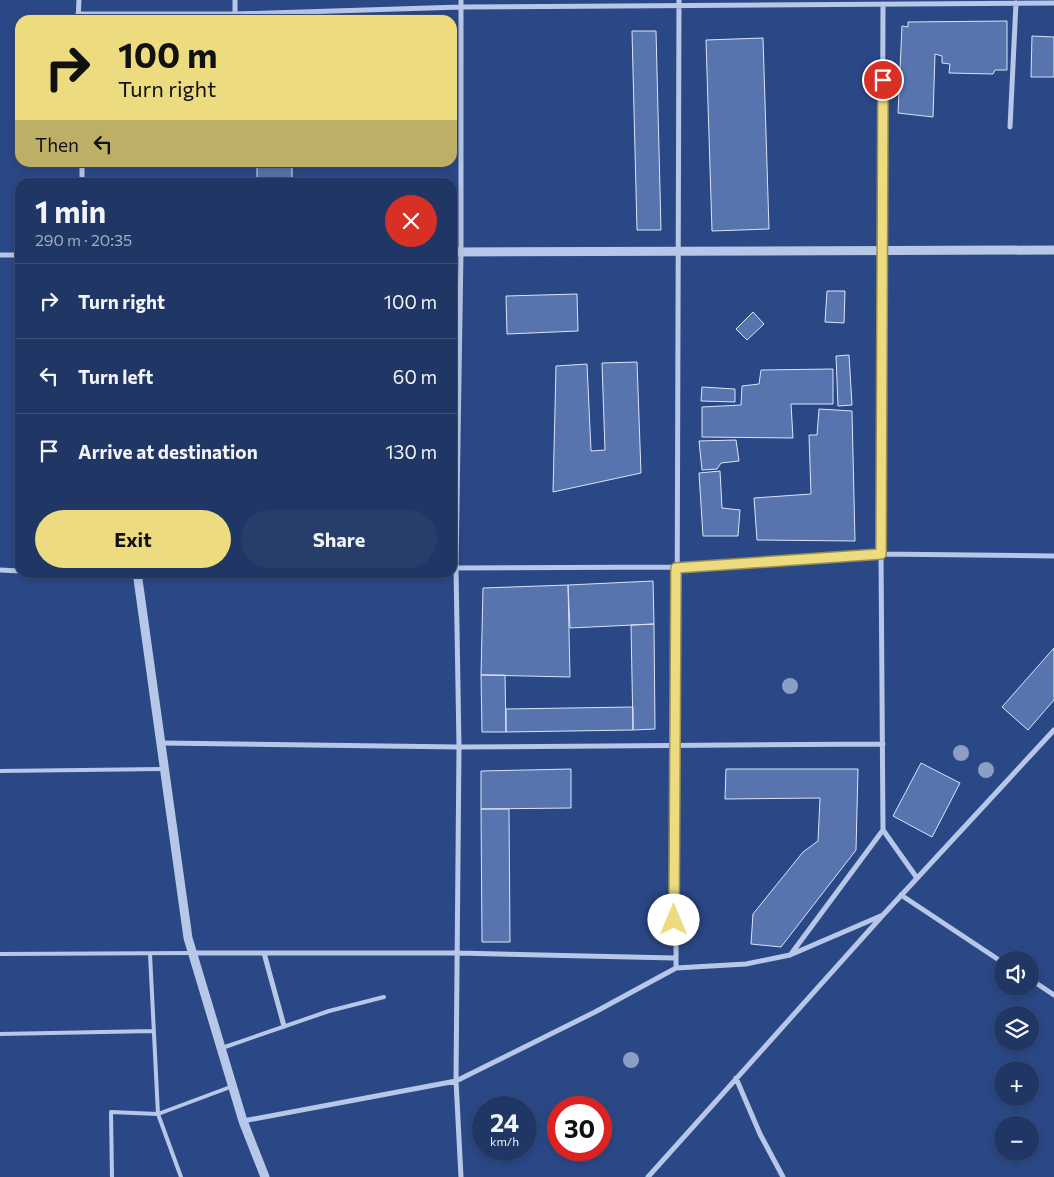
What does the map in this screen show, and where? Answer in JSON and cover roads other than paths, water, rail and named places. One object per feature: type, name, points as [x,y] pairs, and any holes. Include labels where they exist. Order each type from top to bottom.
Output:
[{"type":"street","points":[[78,0],[78,15]]},
{"type":"street","points":[[235,0],[235,14]]},
{"type":"street","points":[[461,0],[457,252],[1054,250]]},
{"type":"street","points":[[183,15],[679,3],[1054,3]]},
{"type":"street","points":[[676,968],[674,958],[679,3]]},
{"type":"street","points":[[1010,127],[1016,3]]},
{"type":"street","points":[[883,4],[881,554],[883,830],[917,878]]},
{"type":"street","points":[[0,254],[15,255]]},
{"type":"street","points":[[457,568],[676,568],[881,554],[1054,556]]},
{"type":"street","points":[[0,570],[15,571]]},
{"type":"street","points":[[138,578],[188,938],[244,1121],[265,1177]]},
{"type":"street","points":[[454,578],[459,747],[456,1081],[461,1177]]},
{"type":"street","points":[[648,1177],[901,895],[1054,730]]},
{"type":"street","points":[[162,743],[459,747],[883,744]]},
{"type":"street","points":[[790,955],[883,830]]},
{"type":"street","points":[[901,895],[994,957]]},
{"type":"street","points":[[244,1121],[456,1081],[595,1012],[676,968],[746,964],[790,955],[883,915]]},
{"type":"street","points":[[193,953],[457,953],[674,958]]},
{"type":"street","points":[[264,953],[284,1026]]},
{"type":"street","points":[[1039,985],[1054,994]]},
{"type":"street","points":[[736,1078],[760,1134],[783,1177]]},
{"type":"lane","points":[[0,771],[165,769]]},
{"type":"lane","points":[[0,954],[193,953]]},
{"type":"lane","points":[[150,954],[158,1114],[181,1177]]},
{"type":"lane","points":[[222,1048],[348,1005],[384,997]]},
{"type":"lane","points":[[0,1034],[154,1032]]},
{"type":"lane","points":[[112,1177],[111,1112],[158,1114],[233,1086]]}]
